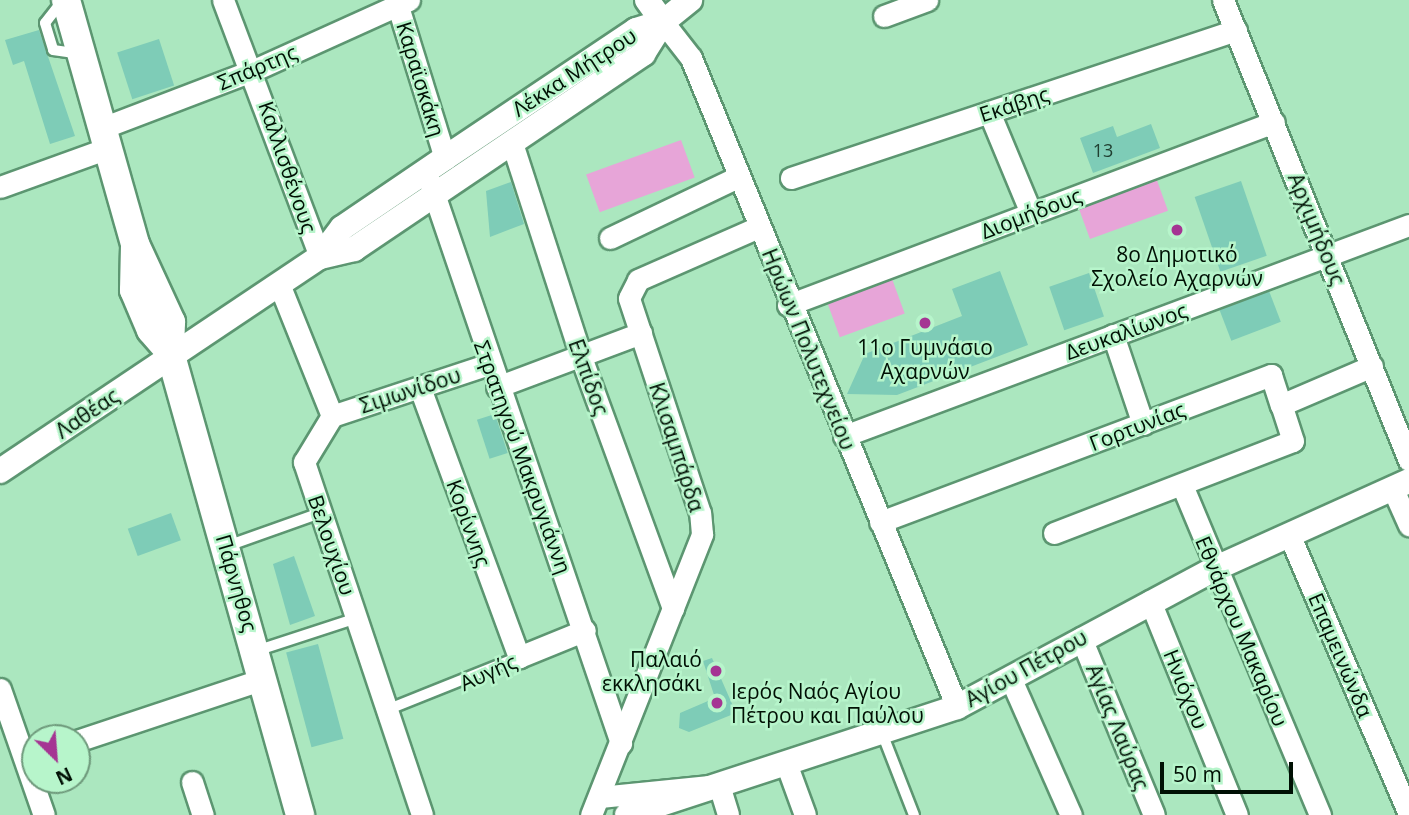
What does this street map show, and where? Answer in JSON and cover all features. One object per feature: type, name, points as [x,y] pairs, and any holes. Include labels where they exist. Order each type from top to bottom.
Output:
[{"type":"main road","name":"Πάρνηθος","points":[[65,0],[135,244],[171,322],[170,352],[227,546],[300,815]]},
{"type":"street","name":"Καλλισθένους","points":[[223,0],[254,70],[320,257]]},
{"type":"street","name":"Ηρώων Πολυτεχνείου","points":[[647,0],[691,58],[788,305],[957,706]]},
{"type":"street","points":[[663,22],[690,0]]},
{"type":"street","points":[[884,16],[927,0]]},
{"type":"street","name":"Σπάρτης","points":[[0,187],[401,2]]},
{"type":"street","name":"Καραϊσκάκη","points":[[401,2],[435,164]]},
{"type":"street","name":"Αρχιμήδους","points":[[1232,2],[1236,30],[1409,460]]},
{"type":"street","name":"Λέκκα Μήτρου","points":[[320,257],[354,249],[643,54],[663,22]]},
{"type":"street","name":"Λέκκα Μήτρου","points":[[170,352],[320,257],[342,228],[435,164],[636,30],[663,22]]},
{"type":"street","name":"Εκάβης","points":[[791,178],[1236,30]]},
{"type":"street","points":[[989,112],[1031,213]]},
{"type":"street","name":"Διομήδους","points":[[788,305],[1274,122]]},
{"type":"street","name":"Ελπίδος","points":[[512,143],[581,357],[673,608]]},
{"type":"street","name":"Στρατηγού Μακρυγιάννη","points":[[435,164],[435,195],[489,364],[585,631],[621,743]]},
{"type":"street","points":[[610,238],[738,177]]},
{"type":"street","name":"Δευκαλίωνος","points":[[844,436],[1409,225]]},
{"type":"street","name":"Κλισαμπάρδα","points":[[595,806],[702,534],[700,513],[629,298],[638,280],[759,227]]},
{"type":"street","points":[[279,284],[332,416]]},
{"type":"street","points":[[497,387],[641,333]]},
{"type":"street","points":[[1113,335],[1143,424]]},
{"type":"street","name":"Λαθέας","points":[[0,471],[170,352]]},
{"type":"street","name":"Σιμωνίδου","points":[[332,416],[489,364]]},
{"type":"street","points":[[1054,533],[1293,442],[1281,405],[1372,366]]},
{"type":"street","name":"Γορτυνίας","points":[[880,522],[1271,374],[1281,405]]},
{"type":"street","name":"Κορίννης","points":[[420,388],[519,657]]},
{"type":"street","name":"Βελουχίου","points":[[332,416],[304,462],[389,709],[422,815]]},
{"type":"street","points":[[1401,484],[1409,524]]},
{"type":"street","name":"Αγίου Πέτρου","points":[[627,815],[957,706],[1216,568],[1401,484]]},
{"type":"street","name":"Εθνάρχου Μακαρίου","points":[[1182,485],[1320,815]]},
{"type":"street","name":"Επαμεινώνδα","points":[[1289,534],[1409,814]]},
{"type":"street","name":"Ηνιόχου","points":[[1150,601],[1237,815]]},
{"type":"street","name":"Αυγής","points":[[519,657],[585,631]]},
{"type":"street","name":"Αγίας Λαύρας","points":[[1081,638],[1154,815]]},
{"type":"street","points":[[1010,677],[1071,815]]},
{"type":"street","points":[[91,736],[263,679]]},
{"type":"street","points":[[0,689],[7,733],[21,747]]},
{"type":"street","points":[[786,763],[805,815]]},
{"type":"street","points":[[192,782],[203,815]]},
{"type":"street","points":[[595,806],[680,794],[719,785],[728,815]]},
{"type":"street","points":[[39,794],[44,815]]},
{"type":"lane","points":[[227,546],[320,513]]},
{"type":"lane","points":[[256,651],[357,618]]},
{"type":"lane","name":"Αυγής","points":[[389,709],[519,657]]},
{"type":"lane","points":[[881,730],[914,815]]},
{"type":"shaded area","points":[[681,140],[695,178],[600,212],[586,175]]},
{"type":"shaded area","points":[[1155,175],[1168,211],[1090,239],[1077,203]]},
{"type":"shaded area","points":[[891,276],[905,314],[840,337],[826,300]]},
{"type":"building","points":[[39,30],[75,136],[50,144],[24,61],[13,65],[5,40]]},
{"type":"building","points":[[159,39],[174,86],[132,99],[117,53]]},
{"type":"building","points":[[1151,124],[1160,148],[1093,173],[1080,138],[1113,126],[1117,137]]},
{"type":"building","points":[[1241,181],[1267,256],[1220,272],[1195,197]]},
{"type":"building","points":[[511,182],[524,224],[490,237],[486,191]]},
{"type":"building","points":[[1000,271],[1028,345],[897,395],[847,394],[865,354],[962,316],[952,289]]},
{"type":"building","points":[[1089,273],[1104,316],[1064,330],[1049,287]]},
{"type":"building","points":[[1269,291],[1281,322],[1231,341],[1220,310]]},
{"type":"building","points":[[495,414],[508,453],[490,459],[477,420]]},
{"type":"building","points":[[171,513],[181,540],[138,556],[128,529]]},
{"type":"building","points":[[294,556],[315,616],[290,625],[273,564]]},
{"type":"building","points":[[318,644],[343,739],[311,747],[286,653]]},
{"type":"building","name":"Ιερός Ναός Αγίου Πέτρου και Παύλου","points":[[712,658],[736,713],[689,732],[679,728],[680,713],[715,698],[703,661]]},
{"type":"place","name":"8ο Δημοτικό Σχολείο Αχαρνών","points":[[1177,230]]},
{"type":"place","name":"11ο Γυμνάσιο Αχαρνών","points":[[925,323]]},
{"type":"place","name":"Παλαιό εκκλησάκι","points":[[716,671]]},
{"type":"place","name":"Ιερός Ναός Αγίου Πέτρου και Παύλου","points":[[717,703]]}]
